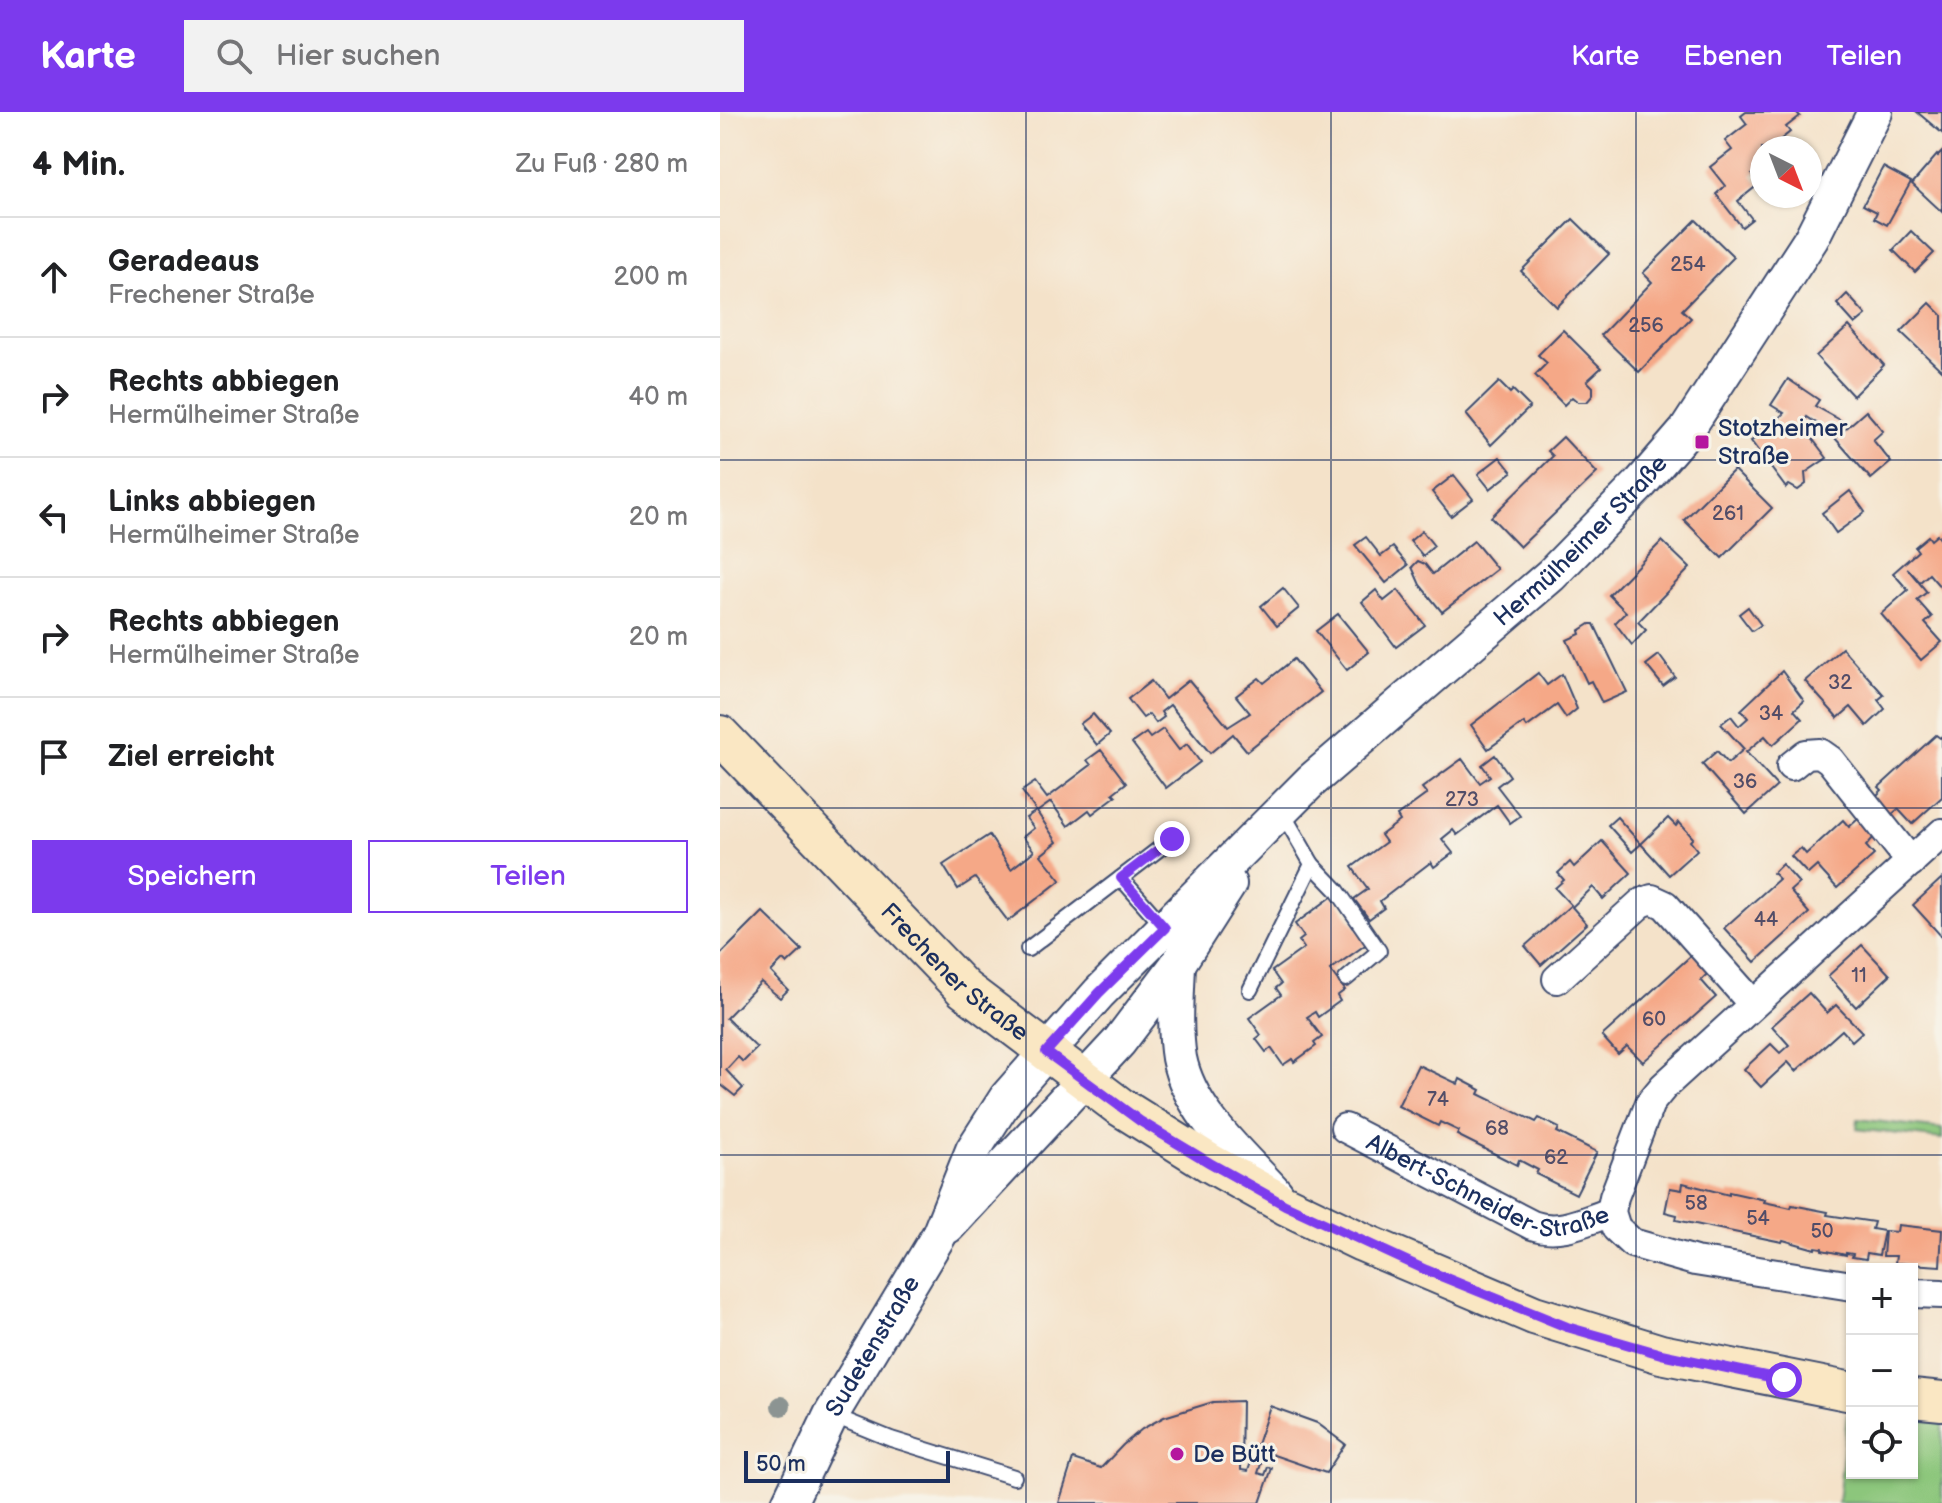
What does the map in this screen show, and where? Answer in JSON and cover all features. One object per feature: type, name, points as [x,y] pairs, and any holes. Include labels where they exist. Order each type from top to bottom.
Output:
[{"type":"main road","name":"Frechener Straße","points":[[720,735],[964,989],[1140,1121],[1285,1205],[1426,1270],[1567,1327],[1661,1354],[1846,1391]]},
{"type":"main road","points":[[1918,1399],[1942,1401]]},
{"type":"street","name":"Hermülheimer Straße","points":[[1046,1052],[1099,993],[1311,781],[1551,575],[1641,483],[1686,431],[1811,239],[1875,112]]},
{"type":"street","points":[[1791,766],[1806,754],[1820,753],[1830,760],[1911,862]]},
{"type":"street","name":"Hermülheimer Straße","points":[[1084,1081],[1119,1042],[1178,964],[1273,820]]},
{"type":"street","points":[[1611,1212],[1650,1103],[1664,1086],[1942,833]]},
{"type":"street","points":[[1557,979],[1641,903],[1652,899],[1665,905],[1753,1004]]},
{"type":"street","points":[[1178,964],[1176,1012],[1179,1059],[1193,1097],[1211,1122],[1285,1205]]},
{"type":"street","name":"Sudetenstraße","points":[[789,1503],[831,1415],[939,1235],[973,1150],[1007,1097],[1046,1052]]},
{"type":"street","name":"Sudetenstraße","points":[[939,1235],[1084,1081]]},
{"type":"street","name":"Albert-Schneider-Straße","points":[[1345,1128],[1548,1231],[1611,1212],[1616,1228],[1632,1243],[1695,1261],[1846,1285]]},
{"type":"street","points":[[1918,1293],[1942,1294]]},
{"type":"lane","points":[[1273,820],[1337,890],[1379,951],[1346,979]]},
{"type":"lane","points":[[1028,949],[1172,839]]},
{"type":"lane","points":[[1250,990],[1312,864]]},
{"type":"lane","points":[[1121,878],[1165,928]]},
{"type":"lane","points":[[831,1415],[891,1439],[1014,1477]]},
{"type":"green space","points":[[1858,1119],[1942,1129],[1942,1139],[1857,1129]]},
{"type":"green space","points":[[1918,1419],[1942,1421],[1942,1503],[1838,1503],[1846,1425],[1846,1479],[1918,1479]]},
{"type":"building","points":[[1746,112],[1796,112],[1800,116],[1786,127],[1790,132],[1785,136],[1750,136],[1750,191],[1738,201],[1752,219],[1742,227],[1716,194],[1725,186],[1710,167],[1732,150],[1725,141],[1747,124],[1741,116]]},
{"type":"building","points":[[1917,112],[1942,112],[1942,133],[1936,128]]},
{"type":"building","points":[[1942,152],[1942,212],[1912,184]]},
{"type":"building","points":[[1883,167],[1911,182],[1887,225],[1874,218],[1877,212],[1863,205]]},
{"type":"building","points":[[1573,219],[1609,254],[1557,307],[1521,271]]},
{"type":"building","points":[[1696,220],[1734,257],[1682,310],[1691,318],[1639,372],[1601,335],[1652,282],[1643,273]]},
{"type":"building","points":[[1911,231],[1934,253],[1915,272],[1893,250]]},
{"type":"building","points":[[1847,294],[1866,315],[1855,324],[1837,304]]},
{"type":"building","points":[[1930,303],[1942,315],[1942,371],[1901,332]]},
{"type":"building","points":[[1849,326],[1884,365],[1853,396],[1816,356]]},
{"type":"building","points":[[1563,330],[1601,368],[1587,381],[1593,387],[1593,395],[1587,402],[1578,402],[1572,397],[1564,405],[1535,375],[1547,363],[1538,355]]},
{"type":"building","points":[[1788,379],[1819,400],[1815,406],[1842,421],[1833,434],[1807,417],[1802,425],[1827,458],[1805,473],[1806,484],[1798,490],[1789,485],[1786,488],[1751,441],[1754,439],[1751,433],[1755,424],[1765,423],[1770,427],[1784,413],[1771,405]]},
{"type":"building","points":[[1499,382],[1510,393],[1513,390],[1530,407],[1491,445],[1466,414]]},
{"type":"building","points":[[1866,411],[1883,431],[1873,440],[1891,462],[1871,479],[1835,438]]},
{"type":"building","points":[[1563,437],[1597,473],[1520,547],[1491,517],[1553,456],[1548,451]]},
{"type":"building","points":[[1500,457],[1512,472],[1490,489],[1478,474]]},
{"type":"building","points":[[1734,470],[1772,508],[1722,558],[1684,520]]},
{"type":"building","points":[[1454,475],[1473,499],[1451,516],[1432,492]]},
{"type":"building","points":[[1850,491],[1865,512],[1836,533],[1822,513]]},
{"type":"building","points":[[1422,531],[1434,546],[1423,556],[1410,541]]},
{"type":"building","points":[[1937,535],[1942,541],[1942,589],[1929,574],[1920,582],[1907,568],[1927,592],[1917,600],[1932,617],[1925,623],[1942,642],[1921,660],[1881,614],[1908,590],[1893,573],[1918,551],[1915,547],[1928,536],[1931,540]]},
{"type":"building","points":[[1366,537],[1381,556],[1393,547],[1408,565],[1386,583],[1355,545]]},
{"type":"building","points":[[1474,541],[1497,569],[1442,612],[1420,585],[1412,567],[1418,561],[1433,574]]},
{"type":"building","points":[[1662,541],[1690,568],[1638,622],[1646,630],[1632,645],[1615,623],[1626,612],[1609,595]]},
{"type":"building","points":[[1283,588],[1299,608],[1277,626],[1261,606]]},
{"type":"building","points":[[1376,590],[1384,601],[1398,590],[1425,625],[1396,647],[1362,602]]},
{"type":"building","points":[[1748,607],[1761,625],[1752,631],[1739,614]]},
{"type":"building","points":[[1338,614],[1369,652],[1347,670],[1316,631]]},
{"type":"building","points":[[1594,624],[1627,692],[1602,703],[1591,681],[1587,683],[1567,640],[1580,634],[1579,631]]},
{"type":"building","points":[[1842,648],[1884,695],[1878,700],[1885,709],[1867,726],[1851,707],[1838,718],[1805,681]]},
{"type":"building","points":[[1659,655],[1675,677],[1663,686],[1646,665]]},
{"type":"building","points":[[1294,659],[1321,692],[1247,751],[1233,734],[1210,753],[1170,705],[1161,712],[1164,717],[1156,723],[1149,714],[1143,718],[1128,699],[1151,681],[1165,699],[1189,680],[1228,727],[1250,713],[1236,696],[1259,678],[1264,683]]},
{"type":"building","points":[[1782,671],[1804,701],[1794,710],[1802,719],[1773,745],[1765,736],[1746,752],[1777,786],[1746,814],[1702,764],[1717,751],[1728,763],[1744,749],[1721,724],[1731,716],[1739,726],[1748,718],[1741,710]]},
{"type":"building","points":[[1538,673],[1547,685],[1562,674],[1577,709],[1566,718],[1557,705],[1527,727],[1524,723],[1488,749],[1471,725]]},
{"type":"building","points":[[1093,714],[1110,734],[1097,745],[1080,724]]},
{"type":"building","points":[[1163,729],[1179,750],[1187,744],[1200,762],[1166,788],[1132,743],[1146,733],[1150,738]]},
{"type":"building","points":[[1936,735],[1942,736],[1942,797],[1912,824],[1898,809],[1889,817],[1873,799],[1882,790],[1879,787]]},
{"type":"building","points":[[1101,750],[1126,783],[1113,793],[1116,796],[1092,814],[1089,810],[1068,826],[1051,802],[1037,812],[1057,842],[1041,855],[1061,880],[1008,921],[975,878],[958,889],[943,865],[989,835],[1011,869],[1034,851],[1023,837],[1034,828],[1026,818],[1036,811],[1022,791],[1035,782],[1047,798],[1091,765],[1087,760]]},
{"type":"building","points":[[1495,755],[1510,776],[1497,786],[1520,816],[1510,823],[1497,805],[1457,835],[1453,830],[1442,839],[1453,853],[1434,867],[1431,862],[1380,901],[1384,908],[1369,919],[1354,899],[1368,889],[1352,867],[1386,842],[1381,835],[1400,821],[1397,816],[1427,794],[1422,788],[1462,759],[1480,783],[1490,776],[1482,765]]},
{"type":"building","points":[[1617,817],[1641,844],[1632,852],[1608,825]]},
{"type":"building","points":[[1668,818],[1676,826],[1679,822],[1693,838],[1690,841],[1697,850],[1669,875],[1641,844]]},
{"type":"building","points":[[1858,819],[1874,837],[1866,846],[1874,855],[1837,888],[1817,866],[1808,874],[1791,856],[1801,848],[1806,854],[1843,820],[1849,827]]},
{"type":"building","points":[[1602,841],[1631,873],[1603,899],[1593,887],[1572,907],[1587,924],[1541,965],[1525,946],[1571,905],[1555,888],[1564,880],[1558,873],[1570,862],[1574,867]]},
{"type":"building","points":[[1782,864],[1799,883],[1790,891],[1809,913],[1755,962],[1724,928],[1779,879],[1773,873]]},
{"type":"building","points":[[1942,878],[1942,937],[1913,905]]},
{"type":"building","points":[[1333,896],[1368,943],[1330,970],[1345,990],[1337,996],[1340,1001],[1318,1017],[1315,1012],[1307,1017],[1322,1037],[1314,1043],[1316,1046],[1294,1062],[1292,1059],[1283,1065],[1271,1048],[1266,1052],[1256,1039],[1261,1035],[1249,1018],[1281,995],[1276,988],[1281,984],[1272,971],[1304,948],[1299,941],[1304,937],[1295,924]]},
{"type":"building","points":[[763,912],[802,950],[787,964],[783,960],[771,972],[788,990],[780,998],[761,982],[726,1018],[757,1048],[743,1062],[738,1057],[726,1070],[743,1088],[735,1096],[720,1084],[720,955]]},
{"type":"building","points":[[1862,945],[1890,975],[1856,1007],[1828,976]]},
{"type":"building","points":[[1694,953],[1710,971],[1701,980],[1716,997],[1643,1062],[1627,1046],[1618,1054],[1602,1036]]},
{"type":"building","points":[[1809,993],[1827,1013],[1836,1005],[1862,1032],[1852,1041],[1842,1030],[1796,1071],[1788,1062],[1761,1087],[1744,1069],[1771,1044],[1780,1053],[1789,1045],[1772,1026]]},
{"type":"building","points":[[1418,1065],[1458,1084],[1460,1079],[1481,1090],[1479,1094],[1536,1122],[1539,1118],[1559,1128],[1557,1132],[1597,1152],[1576,1194],[1536,1174],[1538,1170],[1519,1160],[1517,1165],[1457,1135],[1459,1131],[1440,1122],[1438,1126],[1398,1106]]},
{"type":"building","points":[[1683,1183],[1791,1208],[1792,1205],[1828,1212],[1827,1215],[1874,1222],[1872,1229],[1884,1231],[1879,1255],[1867,1253],[1866,1259],[1852,1257],[1853,1254],[1676,1220],[1677,1215],[1665,1212],[1670,1188],[1682,1190]]},
{"type":"building","points":[[1898,1225],[1942,1230],[1940,1266],[1895,1263],[1896,1256],[1883,1256],[1885,1231],[1897,1232]]},
{"type":"building","name":"De Bütt","points":[[1242,1401],[1241,1470],[1248,1471],[1270,1406],[1317,1423],[1345,1444],[1326,1473],[1265,1452],[1258,1473],[1265,1475],[1268,1467],[1272,1468],[1260,1503],[1059,1503],[1073,1459],[1101,1468],[1142,1429],[1164,1417],[1213,1402]]},
{"type":"place","name":"Stotzheimer Straße","points":[[1702,442]]},
{"type":"place","name":"De Bütt","points":[[1177,1454]]},
{"type":"route","points":[[1172,839],[1121,878],[1165,928],[1099,993],[1046,1052],[1140,1121],[1285,1205],[1362,1242],[1567,1327],[1661,1354],[1784,1380]]}]
